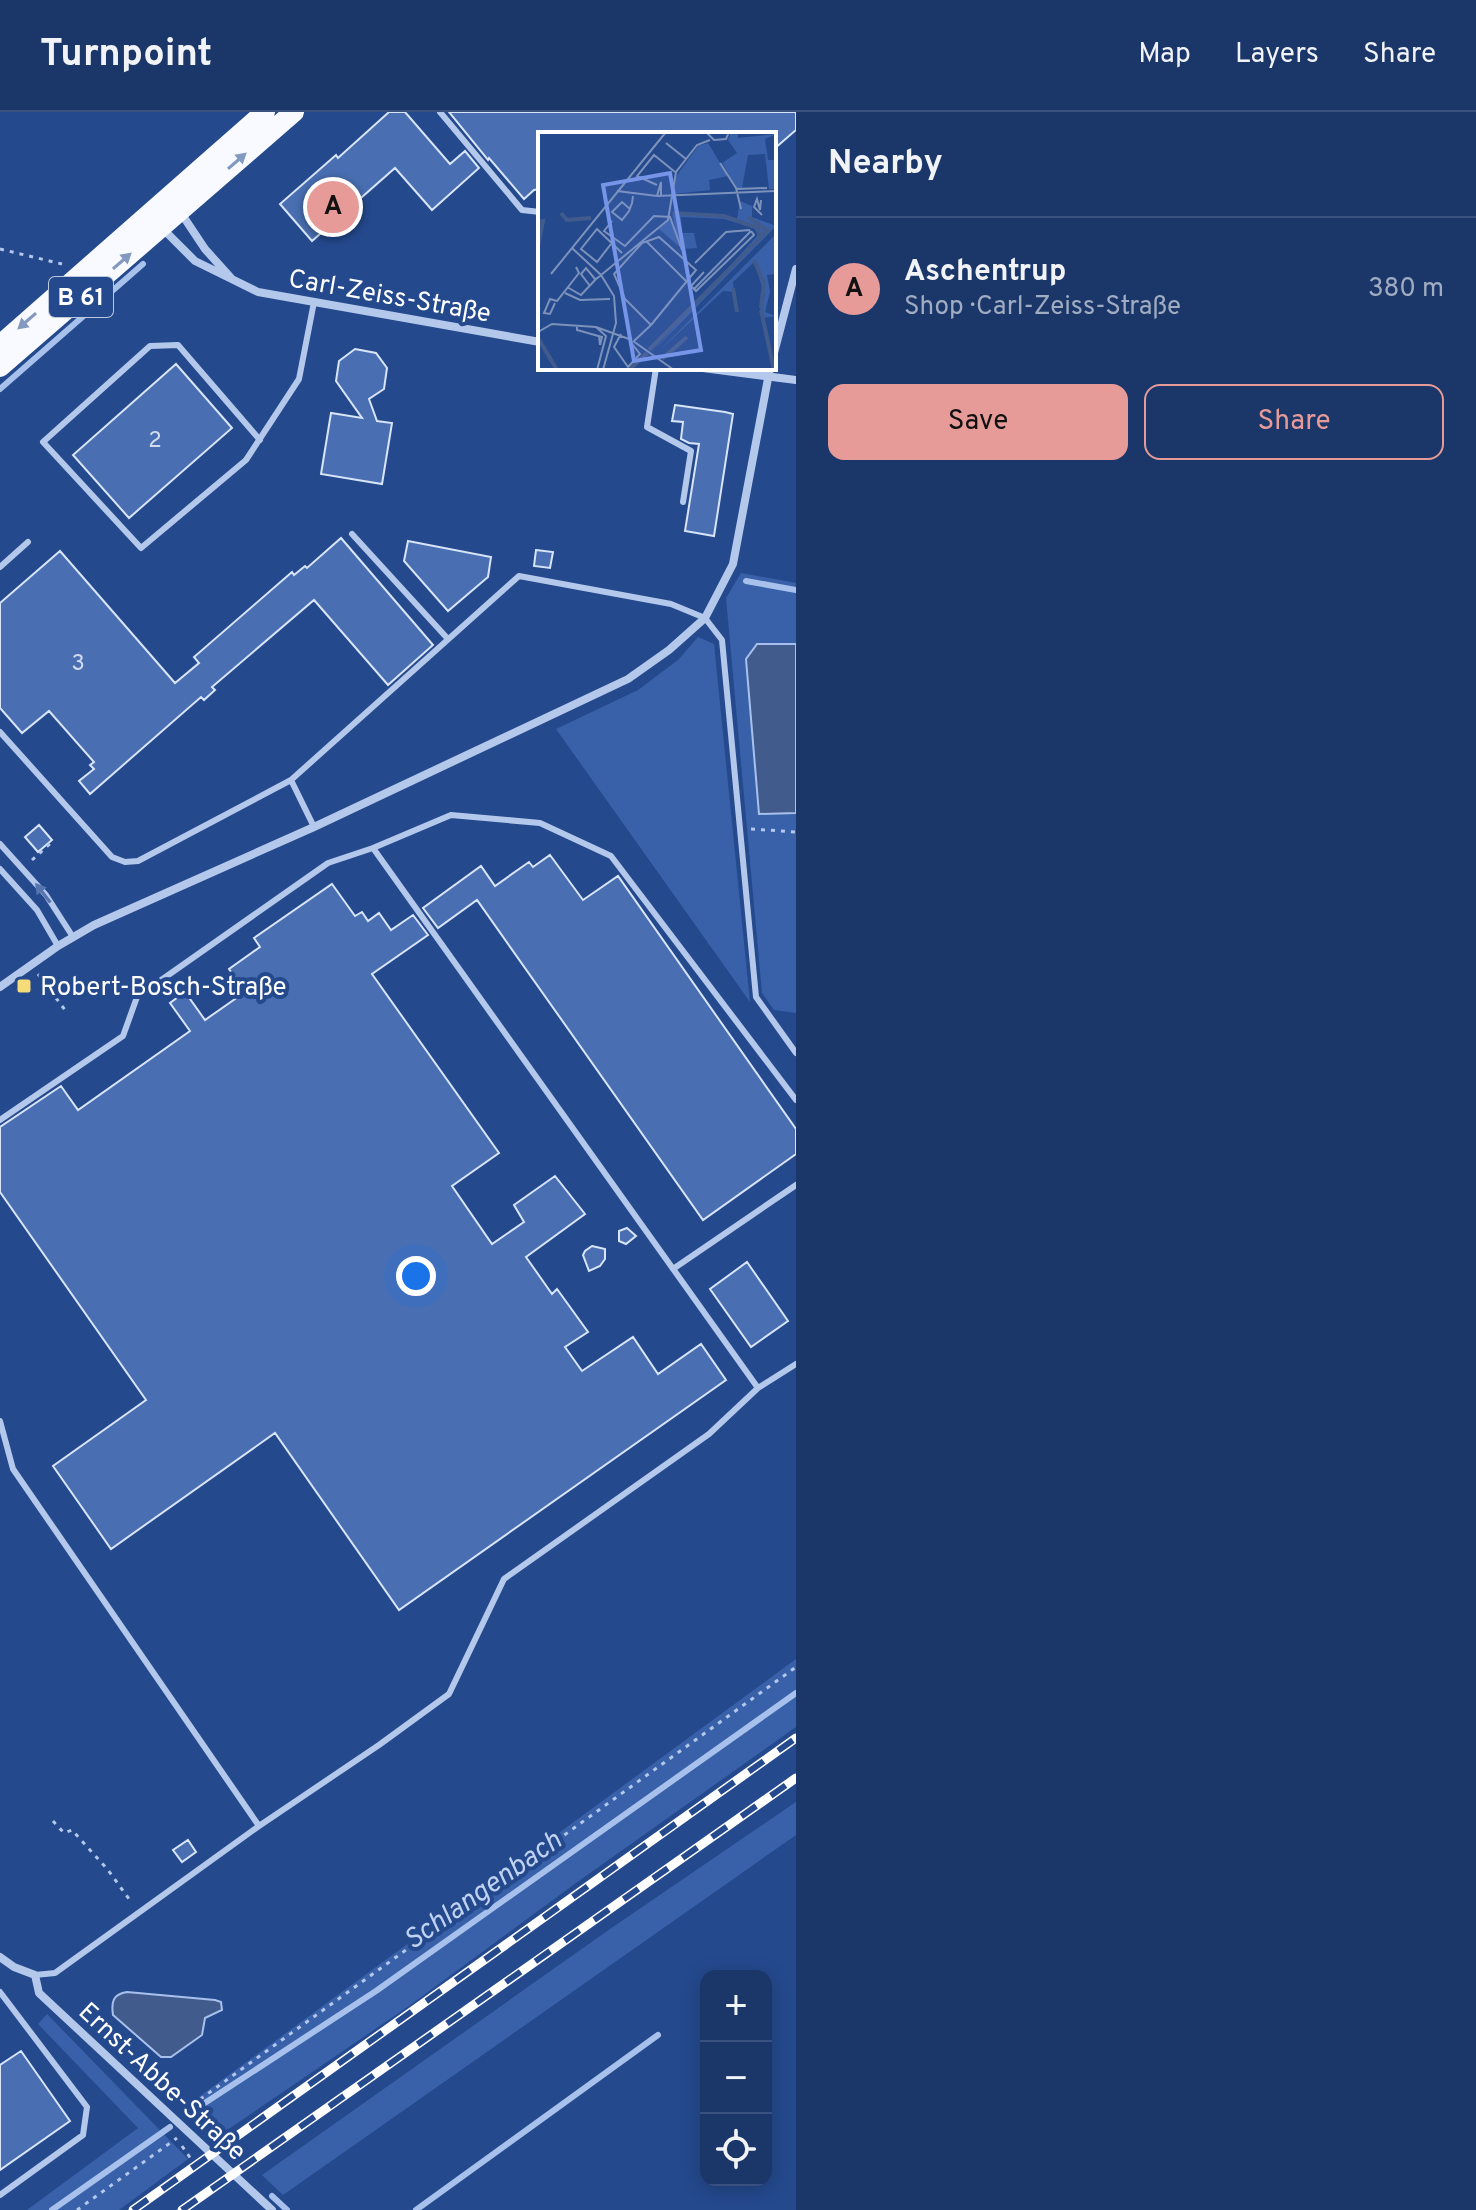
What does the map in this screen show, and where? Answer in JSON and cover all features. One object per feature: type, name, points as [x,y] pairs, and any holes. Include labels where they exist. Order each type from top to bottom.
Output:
[{"type":"main road","name":"B 61","points":[[0,367],[174,204],[265,112]]},
{"type":"main road","name":"B 61","points":[[174,204],[294,112]]},
{"type":"main road","name":"B 61","points":[[0,345],[78,276],[156,221]]},
{"type":"street","points":[[174,204],[205,249],[234,282]]},
{"type":"street","name":"Carl-Zeiss-Straße","points":[[156,221],[195,261],[258,292],[538,342]]},
{"type":"street","points":[[776,345],[796,269]]},
{"type":"street","points":[[729,370],[769,373],[796,380]]},
{"type":"street","points":[[0,987],[73,937],[628,679],[669,650],[705,618],[733,564],[769,373]]},
{"type":"street","points":[[1,1959],[35,1975]]},
{"type":"street","name":"Ernst-Abbe-Straße","points":[[35,1975],[39,1993],[272,2210]]},
{"type":"lane","points":[[440,112],[522,210],[538,212]]},
{"type":"lane","points":[[260,440],[178,345],[150,346],[43,442],[141,548],[246,460],[260,440],[299,379],[314,302]]},
{"type":"lane","points":[[656,370],[647,427],[691,451],[683,502]]},
{"type":"lane","points":[[352,534],[448,639]]},
{"type":"lane","points":[[0,567],[28,542]]},
{"type":"lane","points":[[0,732],[112,857],[125,862],[138,861],[291,780],[519,576],[671,604],[705,618],[722,640],[756,997],[796,1053]]},
{"type":"lane","points":[[291,780],[314,827]]},
{"type":"lane","points":[[0,1120],[123,1036],[137,997],[328,863],[451,815],[540,823],[611,856],[796,1100]]},
{"type":"lane","points":[[0,844],[46,895],[73,937]]},
{"type":"lane","points":[[373,848],[758,1388]]},
{"type":"lane","points":[[0,869],[37,910],[58,946]]},
{"type":"lane","points":[[673,1269],[796,1185]]},
{"type":"lane","points":[[35,1975],[55,1973],[449,1694],[504,1579],[709,1434],[758,1388],[796,1364]]},
{"type":"lane","points":[[0,1421],[13,1469],[259,1826]]},
{"type":"lane","points":[[0,1992],[87,2107],[83,2135],[0,2195]]},
{"type":"path","points":[[0,249],[58,262],[78,276]]},
{"type":"path","points":[[740,828],[796,832]]},
{"type":"path","points":[[22,868],[53,841]]},
{"type":"path","points":[[31,965],[65,1010]]},
{"type":"path","points":[[173,2119],[796,1667]]},
{"type":"path","points":[[53,1821],[64,1833],[72,1830],[108,1870],[139,1912]]},
{"type":"path","points":[[77,2210],[186,2131]]},
{"type":"path","points":[[176,2138],[191,2159]]},
{"type":"shaded area","points":[[741,573],[796,583],[796,1013],[774,1010],[762,993],[726,598]]},
{"type":"shaded area","points":[[698,637],[714,644],[750,1002],[556,729],[638,690],[678,660]]},
{"type":"shaded area","points":[[757,644],[796,644],[796,813],[759,814],[746,659]]},
{"type":"shaded area","points":[[796,1659],[796,1727],[409,2006],[217,2137],[185,2107]]},
{"type":"shaded area","points":[[796,1802],[796,1835],[283,2195],[262,2175],[610,1929]]},
{"type":"shaded area","points":[[127,1992],[215,2000],[221,2002],[222,2010],[205,2018],[202,2035],[171,2057],[161,2057],[113,2015],[114,1999]]},
{"type":"shaded area","points":[[47,2014],[188,2159],[119,2210],[27,2210],[138,2128],[38,2024]]},
{"type":"building","points":[[389,112],[405,112],[450,164],[465,151],[479,168],[432,210],[395,168],[312,241],[280,204]]},
{"type":"building","points":[[449,112],[796,112],[796,130],[776,147],[776,132],[538,132],[538,189],[524,199]]},
{"type":"building","points":[[355,349],[376,353],[387,368],[384,389],[369,399],[377,421],[392,423],[382,484],[321,474],[331,413],[362,418],[336,381],[339,361]]},
{"type":"building","points":[[176,364],[232,428],[129,518],[73,455]]},
{"type":"building","points":[[675,405],[733,414],[714,536],[685,531],[699,444],[681,439],[683,422],[672,421]]},
{"type":"building","points":[[341,538],[433,645],[388,685],[314,600],[212,687],[215,690],[204,700],[201,697],[90,794],[79,781],[94,769],[90,765],[94,762],[49,711],[22,733],[0,708],[0,603],[60,551],[175,683],[199,663],[194,657],[292,572],[294,575],[305,566],[307,568]]},
{"type":"building","points":[[408,541],[491,557],[488,577],[448,611],[404,561]]},
{"type":"building","points":[[536,550],[553,552],[550,568],[534,566]]},
{"type":"building","points":[[39,825],[52,840],[38,852],[25,837]]},
{"type":"building","points":[[550,855],[583,900],[618,876],[796,1129],[796,1154],[703,1220],[477,900],[438,928],[423,908],[481,866],[495,886],[529,862],[533,867]]},
{"type":"building","points":[[332,884],[355,916],[362,912],[368,921],[379,913],[391,930],[413,915],[428,935],[372,974],[499,1153],[452,1186],[492,1244],[524,1222],[514,1205],[555,1176],[585,1214],[526,1257],[552,1294],[557,1289],[588,1332],[565,1347],[582,1371],[633,1337],[658,1374],[701,1344],[726,1380],[399,1610],[275,1433],[111,1549],[53,1466],[146,1400],[0,1192],[0,1127],[61,1086],[78,1110],[190,1031],[170,1003],[185,992],[205,1020],[245,992],[229,969],[260,947],[254,938]]},
{"type":"building","points":[[627,1228],[636,1236],[626,1244],[619,1241],[619,1231]]},
{"type":"building","points":[[592,1246],[605,1249],[605,1259],[600,1266],[589,1271],[583,1255]]},
{"type":"building","points":[[747,1262],[788,1321],[751,1347],[710,1289]]},
{"type":"building","points":[[188,1840],[196,1852],[182,1862],[173,1850]]},
{"type":"building","points":[[21,2051],[70,2121],[0,2170],[0,2065]]},
{"type":"waterway","points":[[0,389],[143,264]]},
{"type":"waterway","name":"Schlangenbach","points":[[746,581],[796,590]]},
{"type":"waterway","name":"Schlangenbach","points":[[188,2114],[376,1991],[796,1693]]},
{"type":"waterway","points":[[416,2210],[658,2035]]},
{"type":"waterway","name":"Schlangenbach","points":[[52,2210],[170,2127]]},
{"type":"waterway","points":[[272,2196],[287,2210]]},
{"type":"railway","points":[[133,2210],[796,1738]]},
{"type":"railway","points":[[182,2210],[796,1778]]},
{"type":"place","name":"Aschentrup","points":[[333,207]]},
{"type":"place","name":"Robert-Bosch-Straße","points":[[24,986]]}]
